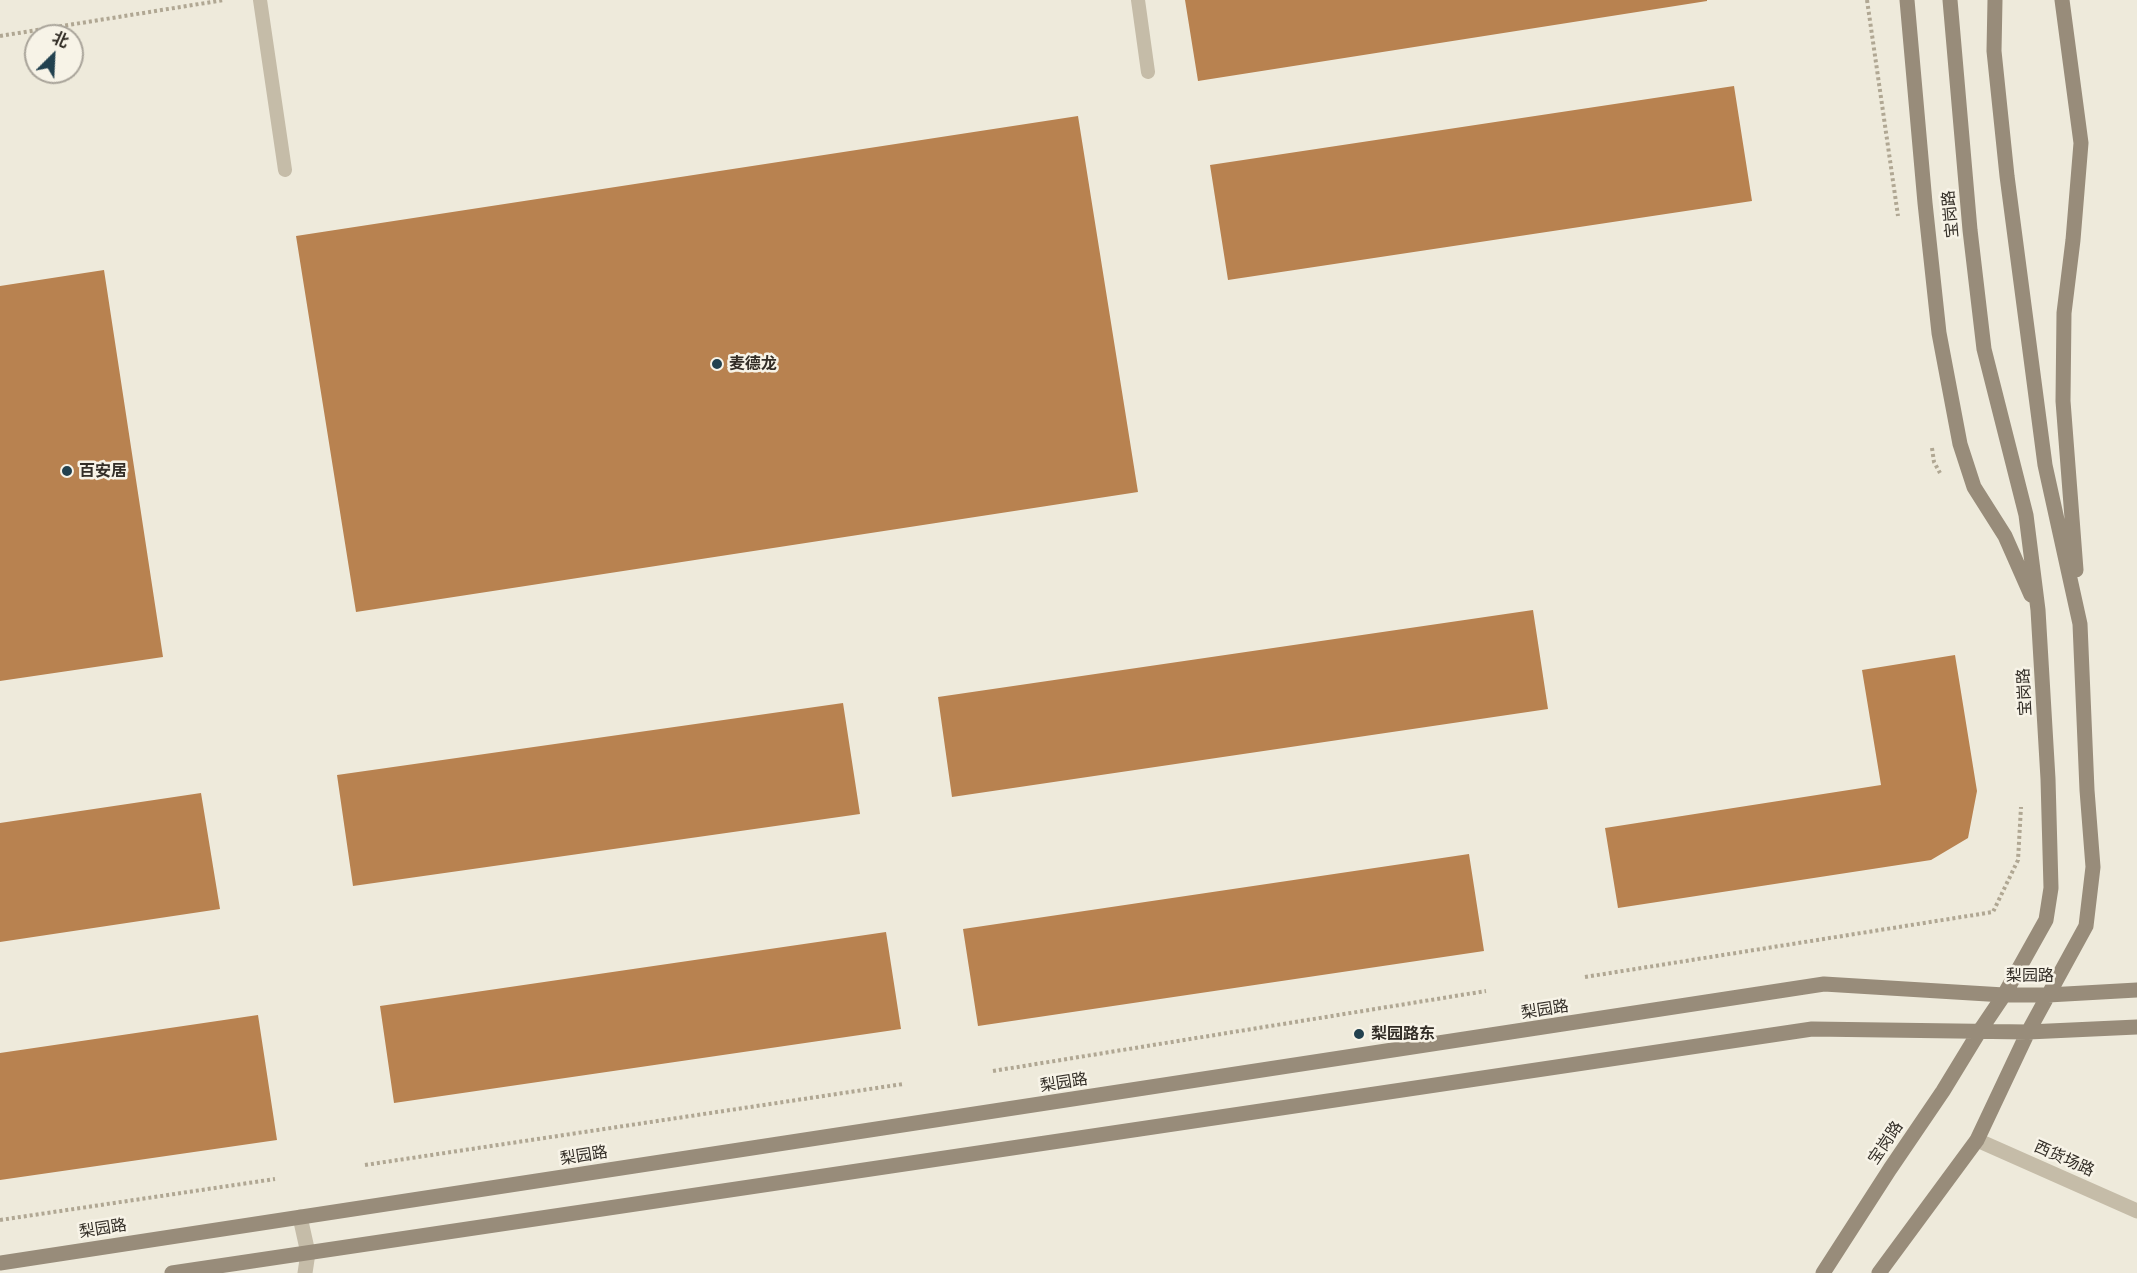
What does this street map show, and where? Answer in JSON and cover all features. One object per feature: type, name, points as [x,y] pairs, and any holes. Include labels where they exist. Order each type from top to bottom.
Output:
[{"type":"street","points":[[1907,0],[1925,202],[1940,333],[1960,444],[1974,487],[2005,537],[2038,610]]},
{"type":"street","points":[[1950,0],[1955,52]]},
{"type":"street","points":[[1955,52],[1957,0]]},
{"type":"street","points":[[1995,0],[1994,51],[2007,176],[2045,465],[2080,624]]},
{"type":"street","points":[[1994,51],[2000,0]]},
{"type":"street","points":[[1879,1273],[1977,1140],[2028,1032],[2086,926],[2093,867],[2080,624],[2063,401],[2064,313],[2081,143],[2062,0]]},
{"type":"street","name":"宝岗路","points":[[1823,1273],[1944,1091],[2004,995],[2046,920],[2050,888],[2048,779],[2038,610],[2026,515],[1984,349],[1970,230],[1955,52]]},
{"type":"street","name":"梨园路","points":[[0,1263],[1824,984],[2004,995],[2137,990]]},
{"type":"street","points":[[172,1273],[1812,1029],[2028,1032],[2137,1027]]},
{"type":"street","name":"西货场路","points":[[1977,1140],[2137,1210]]},
{"type":"street","points":[[300,1217],[308,1253],[304,1273]]},
{"type":"lane","points":[[260,0],[285,170]]},
{"type":"lane","points":[[1138,0],[1148,72]]},
{"type":"path","points":[[0,36],[224,0]]},
{"type":"path","points":[[1585,977],[1993,912]]},
{"type":"path","points":[[993,1071],[1486,991]]},
{"type":"path","points":[[365,1165],[903,1084]]},
{"type":"path","points":[[0,1220],[275,1179]]},
{"type":"building","points":[[1185,0],[1707,0],[1707,1],[1198,81]]},
{"type":"building","points":[[1734,86],[1752,201],[1228,280],[1210,165]]},
{"type":"building","name":"麦德龙","points":[[1078,116],[1138,492],[356,612],[296,236]]},
{"type":"building","name":"百安居","points":[[104,270],[163,657],[0,681],[0,286]]},
{"type":"building","points":[[1533,610],[1548,709],[952,797],[938,697]]},
{"type":"building","points":[[1955,655],[1977,791],[1968,838],[1931,860],[1618,908],[1605,828],[1881,785],[1862,670]]},
{"type":"building","points":[[843,703],[860,814],[353,886],[337,775]]},
{"type":"building","points":[[201,793],[220,909],[0,942],[0,823]]},
{"type":"building","points":[[1469,854],[1484,951],[978,1026],[963,929]]},
{"type":"building","points":[[886,932],[901,1029],[394,1103],[380,1006]]},
{"type":"building","points":[[258,1015],[277,1140],[0,1180],[0,1053]]},
{"type":"place","name":"麦德龙","points":[[717,364]]},
{"type":"place","name":"百安居","points":[[67,471]]},
{"type":"place","name":"梨园路东","points":[[1359,1034]]}]
